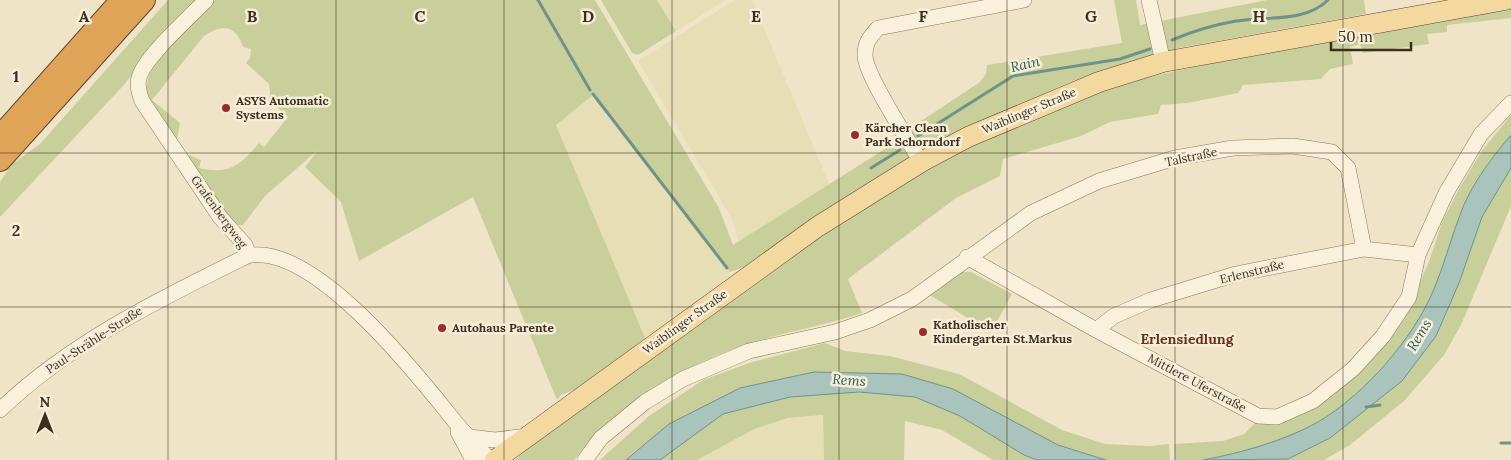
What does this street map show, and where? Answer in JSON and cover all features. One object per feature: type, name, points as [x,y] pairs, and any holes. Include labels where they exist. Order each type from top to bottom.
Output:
[{"type":"highway","points":[[0,137],[122,0]]},
{"type":"highway","points":[[0,160],[144,0]]},
{"type":"main road","name":"Waiblinger Straße","points":[[495,460],[817,228],[921,162],[968,137],[1099,82],[1163,62],[1505,0]]},
{"type":"street","name":"Grafenbergweg","points":[[206,0],[184,20],[140,74],[138,89],[142,101],[220,217],[244,245],[249,255],[261,254],[284,261],[306,272],[337,294],[396,349],[453,419],[490,460]]},
{"type":"street","points":[[921,162],[880,92],[865,57],[867,40],[878,28],[1024,0]]},
{"type":"street","points":[[1149,0],[1163,62]]},
{"type":"street","name":"Mittlere Uferstraße","points":[[967,258],[1096,330],[1258,416],[1277,417],[1312,401],[1353,369],[1383,336],[1409,296],[1418,255],[1446,193],[1481,134],[1511,102]]},
{"type":"street","name":"Talstraße","points":[[967,258],[1031,212],[1099,182],[1175,158],[1233,148],[1293,146],[1332,152],[1348,168],[1364,249]]},
{"type":"street","name":"Erlenstraße","points":[[1096,330],[1114,316],[1152,300],[1236,274],[1364,249],[1418,255]]},
{"type":"street","name":"Paul-Strähle-Straße","points":[[0,410],[27,384],[131,314],[249,255]]},
{"type":"street","points":[[585,460],[601,438],[645,402],[683,379],[749,351],[835,332],[870,320],[912,299],[967,258]]},
{"type":"street","name":"Grafenbergweg","points":[[453,419],[459,437],[473,460]]},
{"type":"street","points":[[470,437],[495,440],[529,435]]},
{"type":"shaded area","points":[[657,0],[726,0],[676,31]]},
{"type":"shaded area","points":[[735,0],[752,0],[830,186],[739,243],[732,219],[638,61]]},
{"type":"shaded area","points":[[593,95],[606,114],[721,257],[730,272],[729,277],[645,338],[556,125]]},
{"type":"shaded area","points":[[823,415],[824,460],[697,460],[753,429],[790,418]]},
{"type":"green space","points":[[168,0],[200,0],[170,28],[122,87],[0,217],[0,182],[12,164],[40,144]]},
{"type":"green space","points":[[213,0],[595,0],[719,208],[733,245],[899,140],[912,127],[980,82],[986,74],[987,65],[1122,43],[1114,0],[1136,0],[1140,25],[1267,0],[1364,0],[1366,14],[1178,48],[1070,82],[1006,111],[842,201],[744,267],[730,272],[593,95],[556,125],[645,338],[584,386],[561,395],[557,400],[473,197],[359,261],[341,202],[305,167],[318,150],[265,196],[243,225],[232,225],[187,161],[189,155],[201,160],[199,168],[210,170],[227,169],[234,166],[246,157],[259,143],[264,147],[288,117],[271,102],[269,84],[246,63],[250,58],[251,49],[243,47],[236,34],[228,29],[222,28],[211,32],[204,36],[152,100],[180,123],[176,144],[151,107],[147,88],[150,74],[157,59],[167,45]]},
{"type":"green space","points":[[601,0],[657,0],[676,31],[638,55],[632,53]]},
{"type":"green space","points":[[1511,8],[1511,18],[1447,25],[1447,32],[1427,34],[1429,44],[1363,53],[1360,44],[1350,47],[1353,64],[1330,69],[1321,79],[1243,85],[1238,93],[1187,103],[1161,105],[1158,114],[1110,122],[1081,136],[1003,159],[1000,176],[956,198],[848,279],[862,313],[759,340],[696,365],[673,377],[630,406],[591,440],[574,460],[515,460],[787,258],[921,172],[992,135],[1065,103],[1142,79],[1220,62]]},
{"type":"green space","points":[[1511,115],[1511,206],[1461,325],[1444,355],[1404,401],[1350,445],[1324,460],[1175,460],[1174,444],[1223,441],[1244,434],[1257,421],[1329,397],[1412,300],[1429,262],[1442,222],[1459,189],[1481,152]]},
{"type":"green space","points":[[961,272],[971,272],[1012,294],[991,332],[928,294]]},
{"type":"green space","points":[[825,343],[845,351],[890,356],[959,374],[1062,430],[1105,444],[1150,446],[1169,444],[1170,460],[993,460],[942,430],[905,421],[904,460],[824,460],[823,415],[857,412],[788,418],[754,429],[697,460],[600,460],[649,416],[703,380],[752,362]]},
{"type":"water","name":"Rems","points":[[1511,135],[1511,168],[1482,217],[1459,283],[1436,336],[1402,381],[1330,438],[1288,459],[1203,460],[1262,446],[1305,429],[1336,410],[1370,381],[1400,346],[1425,308],[1438,279],[1467,197],[1484,169]]},
{"type":"water","name":"Rems","points":[[814,372],[902,374],[953,389],[1058,445],[1106,460],[1037,460],[1024,455],[960,416],[915,397],[859,392],[790,397],[723,414],[660,460],[626,460],[669,424],[740,388]]},
{"type":"waterway","points":[[538,0],[590,90]]},
{"type":"waterway","name":"Rain","points":[[1172,40],[1203,29],[1228,23],[1297,15],[1319,7],[1328,0]]},
{"type":"waterway","name":"Rain","points":[[918,136],[1013,76],[1120,59],[1150,49]]},
{"type":"waterway","points":[[593,94],[727,268]]},
{"type":"waterway","points":[[871,168],[900,150]]},
{"type":"waterway","points":[[1366,407],[1380,405]]},
{"type":"waterway","points":[[1501,443],[1511,443]]},
{"type":"place","name":"ASYS Automatic Systems","points":[[226,108]]},
{"type":"place","name":"Kärcher Clean Park Schorndorf","points":[[855,135]]},
{"type":"place","name":"Autohaus Parente","points":[[442,328]]},
{"type":"place","name":"Katholischer Kindergarten St.Markus","points":[[923,332]]},
{"type":"district","name":"Erlensiedlung","points":[[1187,339]]}]
